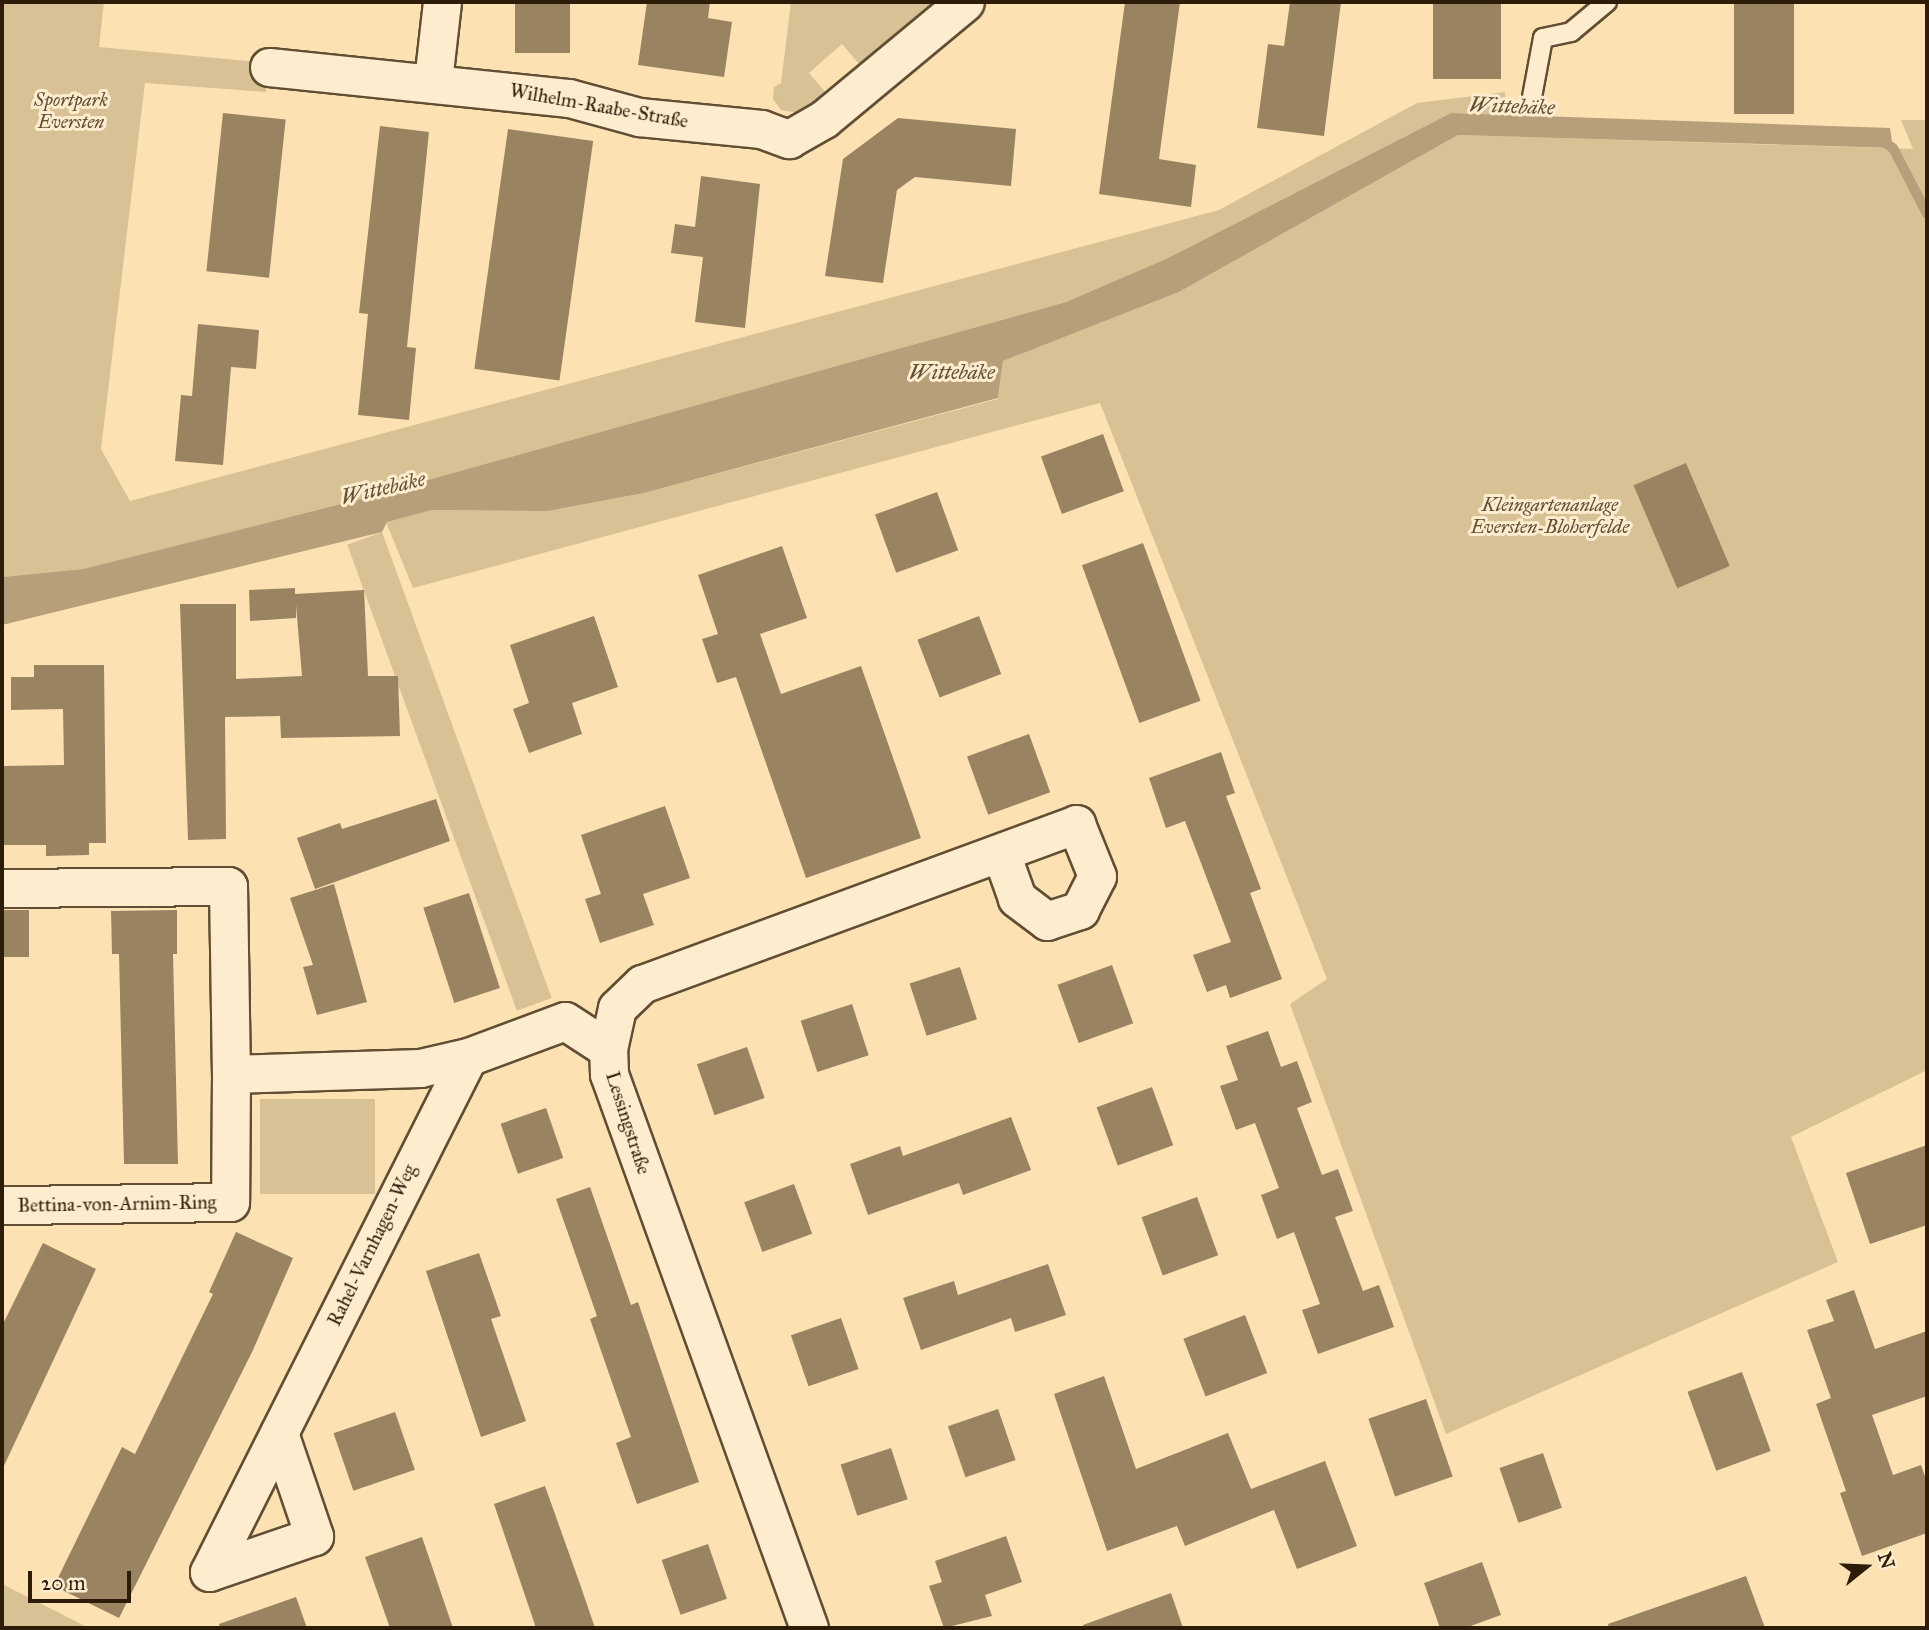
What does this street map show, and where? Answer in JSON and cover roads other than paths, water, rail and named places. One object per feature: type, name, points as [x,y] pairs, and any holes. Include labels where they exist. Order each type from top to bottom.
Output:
[{"type":"street","points":[[433,81],[442,2]]},
{"type":"street","name":"Wilhelm-Raabe-Straße","points":[[269,67],[433,81],[569,98],[639,117],[761,129],[789,139],[824,119],[965,2]]},
{"type":"street","name":"Lessingstraße","points":[[809,1628],[609,1074],[608,1049],[617,1008],[642,984],[1001,853]]},
{"type":"street","name":"Bettina-von-Arnim-Ring","points":[[2,888],[228,886],[231,1074],[230,1202],[2,1205]]},
{"type":"street","points":[[231,1074],[419,1068],[468,1057],[565,1020],[608,1049]]},
{"type":"street","name":"Rahel-Varnhagen-Weg","points":[[279,1433],[468,1057]]},
{"type":"lane","points":[[1532,97],[1543,38],[1571,32],[1607,2]]},
{"type":"water","name":"Wittebäke","points":[[1451,113],[1890,128],[1893,148],[1458,135],[1179,292],[1003,361],[998,398],[644,493],[548,511],[432,510],[387,522],[382,532],[2,625],[2,577],[83,569],[349,502],[1066,302],[1168,258]]},
{"type":"waterway","name":"Wittebäke","points":[[1881,140],[1893,148],[1927,214]]},
{"type":"park label","name":"Sportpark Eversten","points":[[71,111]]},
{"type":"park label","name":"Kleingartenanlage Eversten-Bloherfelde","points":[[1550,516]]}]
